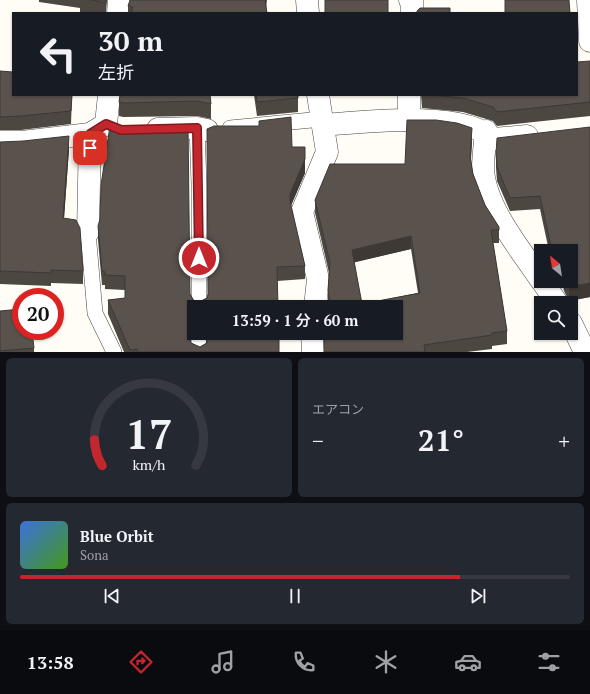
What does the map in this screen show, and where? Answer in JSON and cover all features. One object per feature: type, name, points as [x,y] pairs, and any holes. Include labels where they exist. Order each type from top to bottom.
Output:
[{"type":"street","points":[[118,12],[119,0]]},
{"type":"street","points":[[307,0],[308,12]]},
{"type":"street","points":[[410,0],[412,2],[412,12]]},
{"type":"street","points":[[588,0],[590,40]]},
{"type":"street","points":[[88,232],[98,129],[109,96]]},
{"type":"street","points":[[316,300],[318,279],[302,212],[327,152],[318,96]]},
{"type":"street","points":[[409,121],[410,96]]},
{"type":"street","points":[[322,122],[409,121],[449,123],[486,131],[493,139],[548,134]]},
{"type":"street","points":[[0,142],[22,142],[98,129],[202,129]]},
{"type":"street","points":[[486,131],[483,169],[492,202],[498,215],[534,269]]},
{"type":"street","points":[[578,338],[585,352]]},
{"type":"street","points":[[313,340],[314,352]]},
{"type":"lane","points":[[199,300],[199,184],[202,129],[322,122]]},
{"type":"lane","points":[[88,232],[95,313],[114,352]]},
{"type":"lane","points":[[198,340],[199,352]]},
{"type":"building","points":[[91,0],[106,0],[106,3]]},
{"type":"building","points":[[130,0],[265,0],[267,12],[131,12],[133,7],[128,6]]},
{"type":"building","points":[[325,0],[388,0],[388,12],[325,12]]},
{"type":"building","points":[[505,0],[569,0],[570,12],[505,12]]},
{"type":"building","points":[[420,8],[450,8],[450,12],[417,11]]},
{"type":"building","points":[[590,61],[590,102],[497,112],[493,107],[463,98],[441,96],[578,96],[578,62]]},
{"type":"building","points":[[0,71],[12,72],[12,96],[72,96],[71,111],[0,117]]},
{"type":"building","points":[[120,96],[210,96],[211,104],[197,101],[119,102]]},
{"type":"building","points":[[256,96],[298,96],[298,98],[257,102]]},
{"type":"building","points":[[291,117],[292,147],[305,147],[305,159],[290,194],[290,201],[305,266],[277,267],[278,300],[203,300],[207,298],[208,294],[207,129],[214,126],[259,126],[259,121]]},
{"type":"building","points":[[407,120],[436,120],[457,123],[472,128],[470,156],[473,174],[485,205],[499,227],[499,230],[491,230],[507,331],[492,333],[492,335],[424,345],[425,352],[324,352],[324,340],[403,340],[403,300],[383,300],[420,293],[411,236],[352,250],[361,300],[330,300],[328,290],[330,263],[315,200],[330,164],[405,164]]},
{"type":"building","points":[[110,126],[121,129],[188,127],[190,294],[193,300],[187,300],[187,340],[191,340],[191,343],[200,347],[207,343],[207,340],[279,340],[279,352],[138,352],[137,349],[130,350],[108,300],[125,298],[125,276],[105,275],[105,272],[102,271],[98,226],[100,219],[101,185]]},
{"type":"building","points":[[590,127],[590,283],[578,285],[578,244],[550,244],[540,196],[510,198],[497,167],[497,138]]},
{"type":"building","points":[[69,136],[63,218],[76,220],[80,228],[83,271],[51,270],[51,273],[0,271],[0,142]]},
{"type":"building","points":[[12,310],[12,340],[33,340],[34,348],[0,351],[0,311]]},
{"type":"route","points":[[90,148],[90,134],[106,124],[121,130],[197,128],[199,258]]}]
